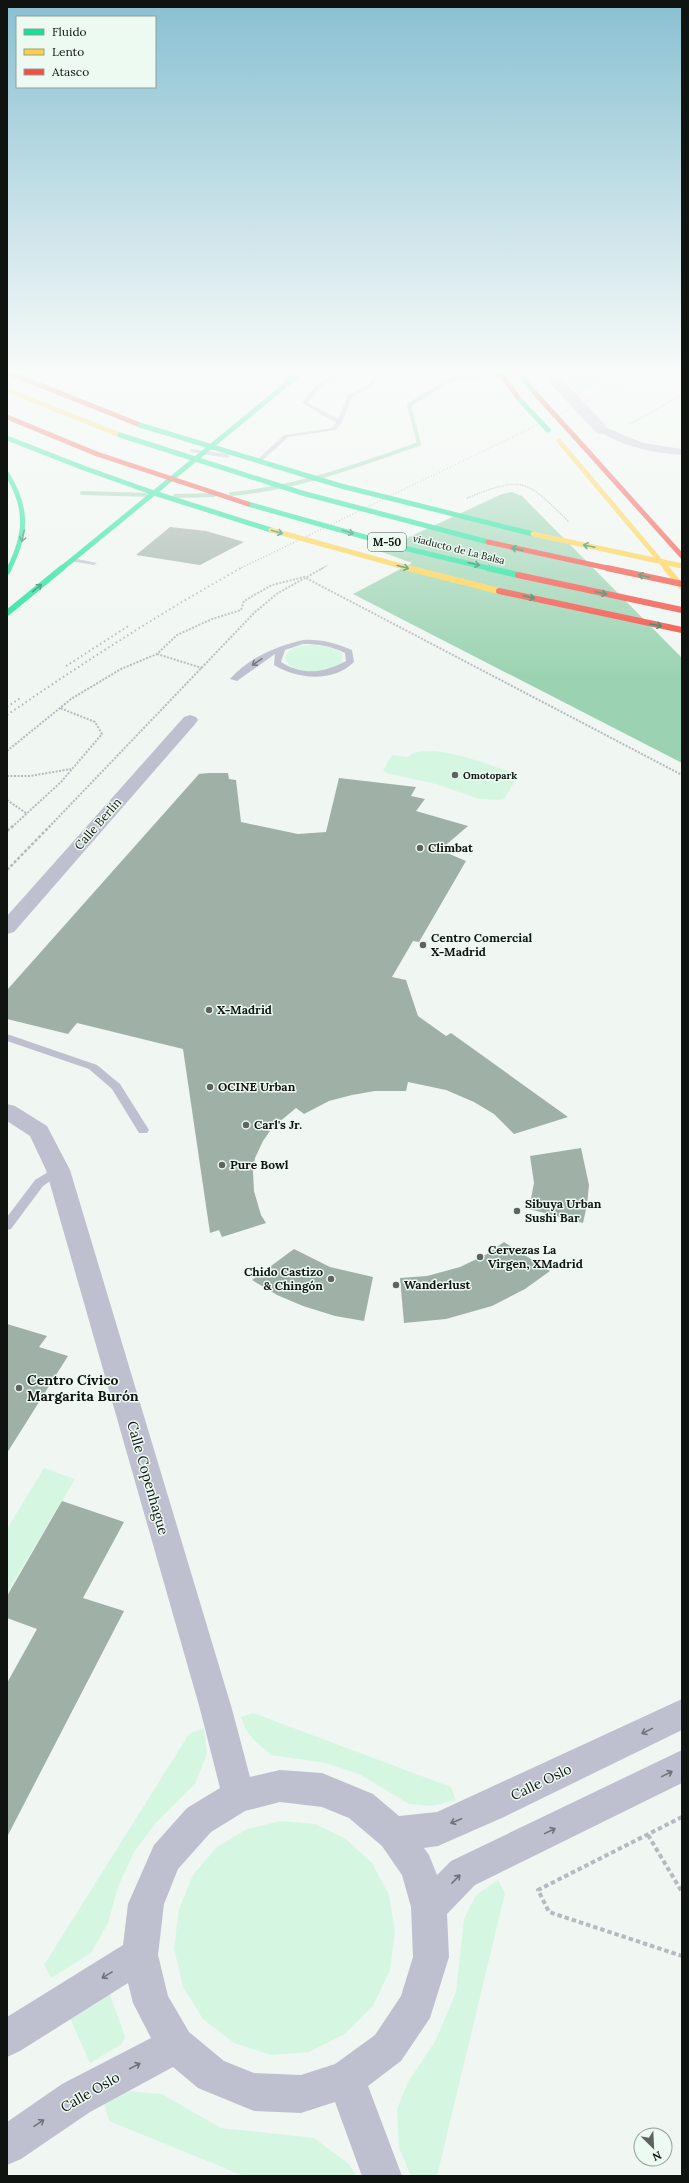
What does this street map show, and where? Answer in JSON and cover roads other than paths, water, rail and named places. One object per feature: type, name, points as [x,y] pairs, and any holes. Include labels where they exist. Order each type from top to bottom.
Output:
[{"type":"main road","points":[[98,473],[213,513],[334,549],[567,606],[682,630]]},
{"type":"main road","name":"viaducto de La Balsa","points":[[154,473],[239,501],[362,536],[563,585],[682,610]]},
{"type":"main road","points":[[137,493],[163,473]]},
{"type":"main road","points":[[7,613],[180,473]]},
{"type":"main road","name":"viaducto de La Balsa","points":[[233,473],[348,506],[474,539],[682,585]]},
{"type":"main road","points":[[296,473],[325,482],[500,527],[682,566]]},
{"type":"main road","points":[[586,473],[682,585]]},
{"type":"main road","points":[[607,473],[682,556]]},
{"type":"main road","points":[[7,474],[12,479],[24,510],[24,532],[17,557],[7,572]]},
{"type":"street","name":"Calle Berlín","points":[[7,928],[190,720]]},
{"type":"street","name":"Calle Copenhague","points":[[7,1111],[39,1131],[58,1170],[216,1709],[239,1796]]},
{"type":"street","name":"Calle Oslo","points":[[394,1834],[438,1829],[492,1805],[682,1714]]},
{"type":"street","points":[[429,1907],[463,1873],[682,1766]]},
{"type":"street","points":[[280,1786],[322,1790],[361,1806],[394,1834],[416,1867],[429,1907],[430,1956],[416,2005],[388,2048],[346,2079],[301,2094],[254,2092],[211,2075],[176,2045],[151,2003],[140,1955],[146,1904],[166,1857],[199,1820],[239,1796],[280,1786]]},
{"type":"street","points":[[7,2038],[140,1955]]},
{"type":"street","name":"Calle Oslo","points":[[7,2145],[76,2098],[176,2045]]},
{"type":"street","points":[[346,2079],[382,2176]]},
{"type":"lane","points":[[72,560],[94,563]]},
{"type":"lane","points":[[234,679],[272,652],[291,644],[312,640],[335,643],[349,652],[350,662],[336,671],[314,674],[291,671],[277,663],[278,656],[282,648]]},
{"type":"lane","points":[[7,1037],[93,1067],[116,1087],[143,1130]]},
{"type":"lane","points":[[7,1226],[39,1183],[58,1170]]},
{"type":"waterway","points":[[231,494],[280,487],[333,473]]},
{"type":"waterway","points":[[82,493],[152,495]]},
{"type":"waterway","points":[[175,496],[214,495]]},
{"type":"railway","points":[[241,568],[438,473]]},
{"type":"railway","points":[[7,715],[122,639],[241,568]]},
{"type":"railway","points":[[66,666],[130,625]]},
{"type":"railway","points":[[7,707],[22,697]]},
{"type":"place","name":"Omotopark","points":[[455,775]]},
{"type":"place","name":"Climbat","points":[[420,848]]},
{"type":"place","name":"Centro Comercial X-Madrid","points":[[423,945]]},
{"type":"place","name":"X-Madrid","points":[[209,1010]]},
{"type":"place","name":"OCINE Urban","points":[[210,1087]]},
{"type":"place","name":"Carl's Jr.","points":[[246,1125]]},
{"type":"place","name":"Pure Bowl","points":[[222,1165]]},
{"type":"place","name":"Sibuya Urban Sushi Bar","points":[[517,1211]]},
{"type":"place","name":"Cervezas La Virgen, XMadrid","points":[[480,1257]]},
{"type":"place","name":"Chido Castizo & Chingón","points":[[331,1279]]},
{"type":"place","name":"Wanderlust","points":[[396,1285]]},
{"type":"place","name":"Centro Cívico Margarita Burón","points":[[19,1388]]}]
